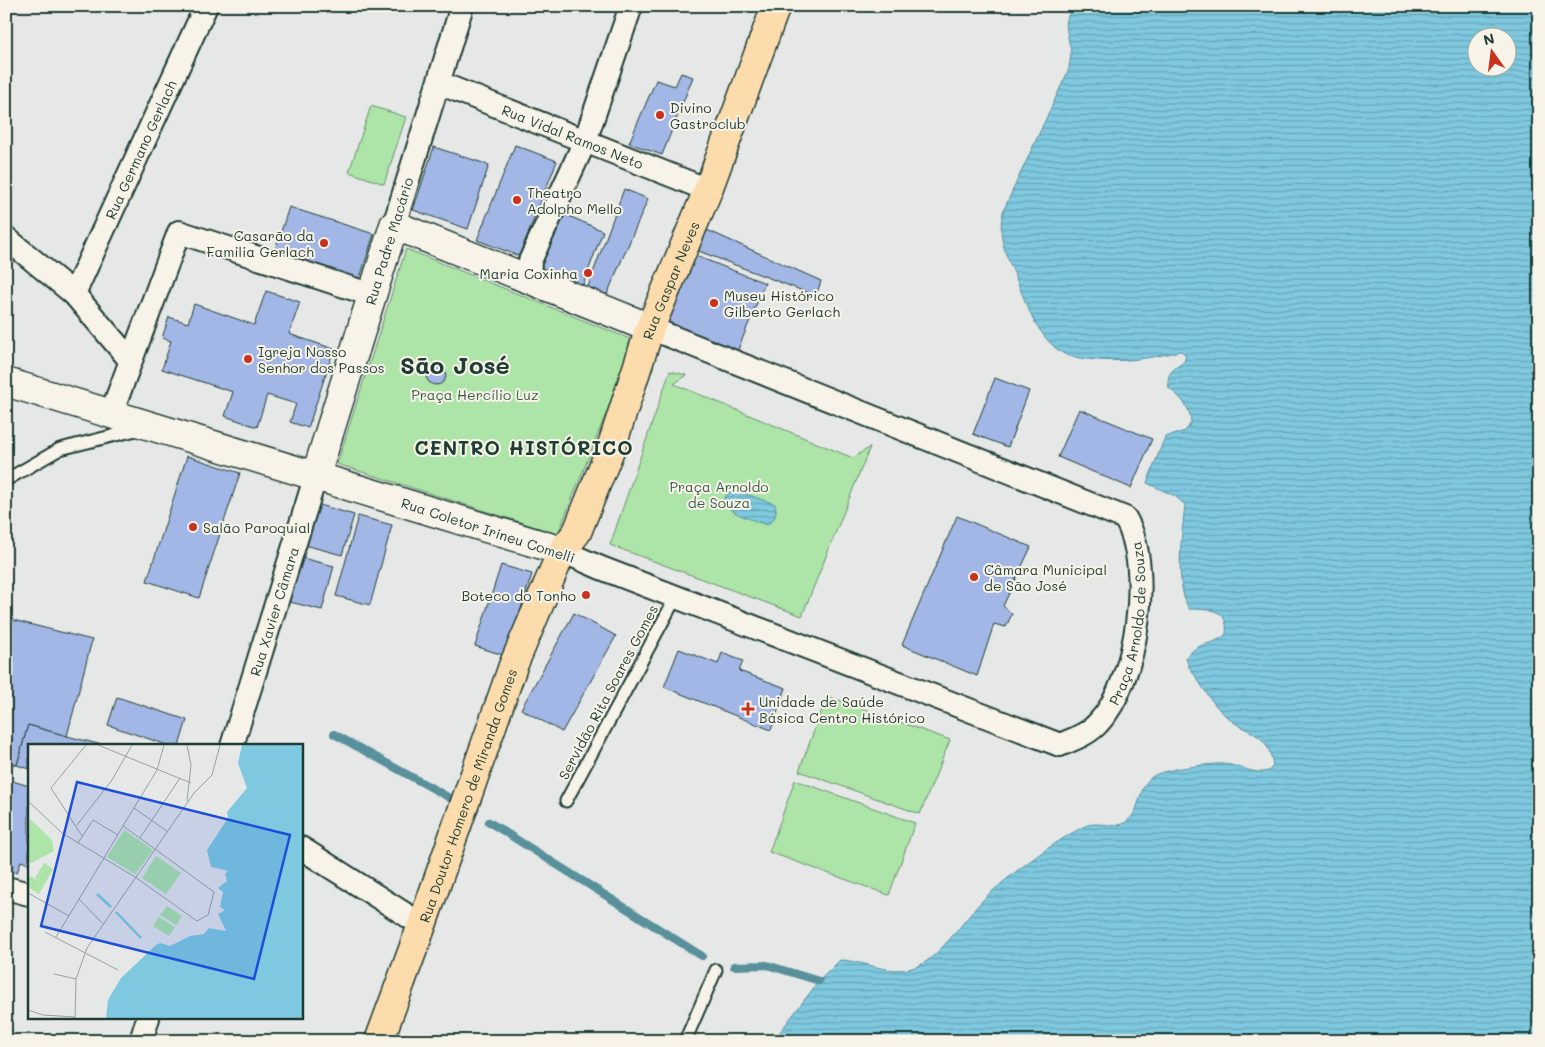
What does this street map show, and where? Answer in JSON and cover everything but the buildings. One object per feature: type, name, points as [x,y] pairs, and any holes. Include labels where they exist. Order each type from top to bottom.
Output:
[{"type":"main road","name":"Rua Gaspar Neves","points":[[562,551],[577,532],[612,445],[650,328],[708,190],[776,6]]},
{"type":"main road","points":[[394,225],[650,328]]},
{"type":"main road","name":"Rua Padre Macário","points":[[316,476],[394,225]]},
{"type":"main road","name":"Rua Coletor Irineu Comelli","points":[[6,382],[562,551]]},
{"type":"main road","name":"Rua Doutor Homero de Miranda Gomes","points":[[379,1041],[513,666],[562,551]]},
{"type":"street","name":"Rua Germano Gerlach","points":[[74,294],[206,6]]},
{"type":"street","name":"Rua Padre Macário","points":[[394,225],[462,6]]},
{"type":"street","points":[[529,280],[530,261],[585,141],[632,6]]},
{"type":"street","name":"Rua Vidal Ramos Neto","points":[[439,83],[708,190]]},
{"type":"street","points":[[110,414],[179,232],[372,295]]},
{"type":"street","points":[[6,238],[74,294],[130,360]]},
{"type":"street","name":"Praça Arnoldo de Souza","points":[[650,328],[1125,518],[1136,544],[1138,569],[1137,621],[1131,658],[1122,688],[1109,710],[1090,731],[1060,745],[1016,728]]},
{"type":"street","name":"Rua Xavier Câmara","points":[[233,744],[316,476]]},
{"type":"street","name":"Rua Coletor Irineu Comelli","points":[[562,551],[1016,728]]},
{"type":"street","points":[[302,849],[422,925]]},
{"type":"street","points":[[6,888],[28,894]]},
{"type":"street","points":[[141,1041],[147,1020]]},
{"type":"lane","points":[[6,480],[60,449],[154,426]]},
{"type":"lane","name":"Servidão Rita Soares Gomes","points":[[566,801],[676,597]]},
{"type":"lane","points":[[686,1041],[716,970]]},
{"type":"green space","points":[[371,106],[406,117],[384,184],[349,172]]},
{"type":"green space","name":"Praça Hercílio Luz","points":[[406,249],[635,341],[558,534],[337,464]]},
{"type":"green space","name":"Praça Arnoldo de Souza","points":[[670,371],[686,375],[674,384],[853,458],[870,447],[802,616],[610,545]]},
{"type":"green space","points":[[827,696],[950,740],[920,814],[799,771]]},
{"type":"green space","points":[[795,780],[915,823],[889,895],[769,852]]},
{"type":"water","points":[[1077,6],[1539,6],[1539,1041],[773,1041],[819,981],[840,960],[898,970],[908,969],[926,962],[944,946],[984,899],[1046,849],[1090,824],[1116,825],[1126,822],[1135,811],[1145,785],[1155,775],[1210,764],[1231,765],[1258,772],[1269,771],[1273,766],[1267,746],[1262,740],[1235,723],[1222,712],[1189,667],[1186,658],[1191,652],[1196,648],[1221,638],[1226,634],[1226,625],[1221,614],[1210,610],[1189,609],[1184,598],[1180,572],[1185,505],[1175,496],[1147,483],[1165,437],[1185,431],[1191,423],[1187,407],[1169,388],[1168,383],[1169,375],[1184,362],[1186,355],[1181,351],[1145,358],[1111,361],[1064,354],[1045,337],[1033,319],[1003,245],[1001,228],[1004,209],[1069,69],[1071,53],[1067,34],[1068,16],[1071,10]]},
{"type":"water","points":[[734,490],[775,504],[776,513],[774,519],[767,525],[734,512],[727,507],[724,502],[726,496]]},
{"type":"waterway","points":[[334,734],[450,798]]},
{"type":"waterway","points":[[489,822],[702,956]]},
{"type":"waterway","points":[[734,966],[767,965],[819,981]]},
{"type":"place","name":"Divino Gastroclub","points":[[660,115]]},
{"type":"place","name":"Theatro Adolpho Mello","points":[[517,200]]},
{"type":"place","name":"Casarão da Familia Gerlach","points":[[324,243]]},
{"type":"place","name":"Maria Coxinha","points":[[588,273]]},
{"type":"place","name":"Museu Histórico Gilberto Gerlach","points":[[714,303]]},
{"type":"place","name":"Igreja Nosso Senhor dos Passos","points":[[248,359]]},
{"type":"place","name":"Salão Paroquial","points":[[193,527]]},
{"type":"place","name":"Câmara Municipal de São José","points":[[974,577]]},
{"type":"place","name":"Boteco do Tonho","points":[[586,595]]},
{"type":"place","name":"Unidade de Saúde Básica Centro Histórico","points":[[748,709]]},
{"type":"district","name":"São José","points":[[455,364]]},
{"type":"district","name":"CENTRO HISTÓRICO","points":[[524,447]]}]
